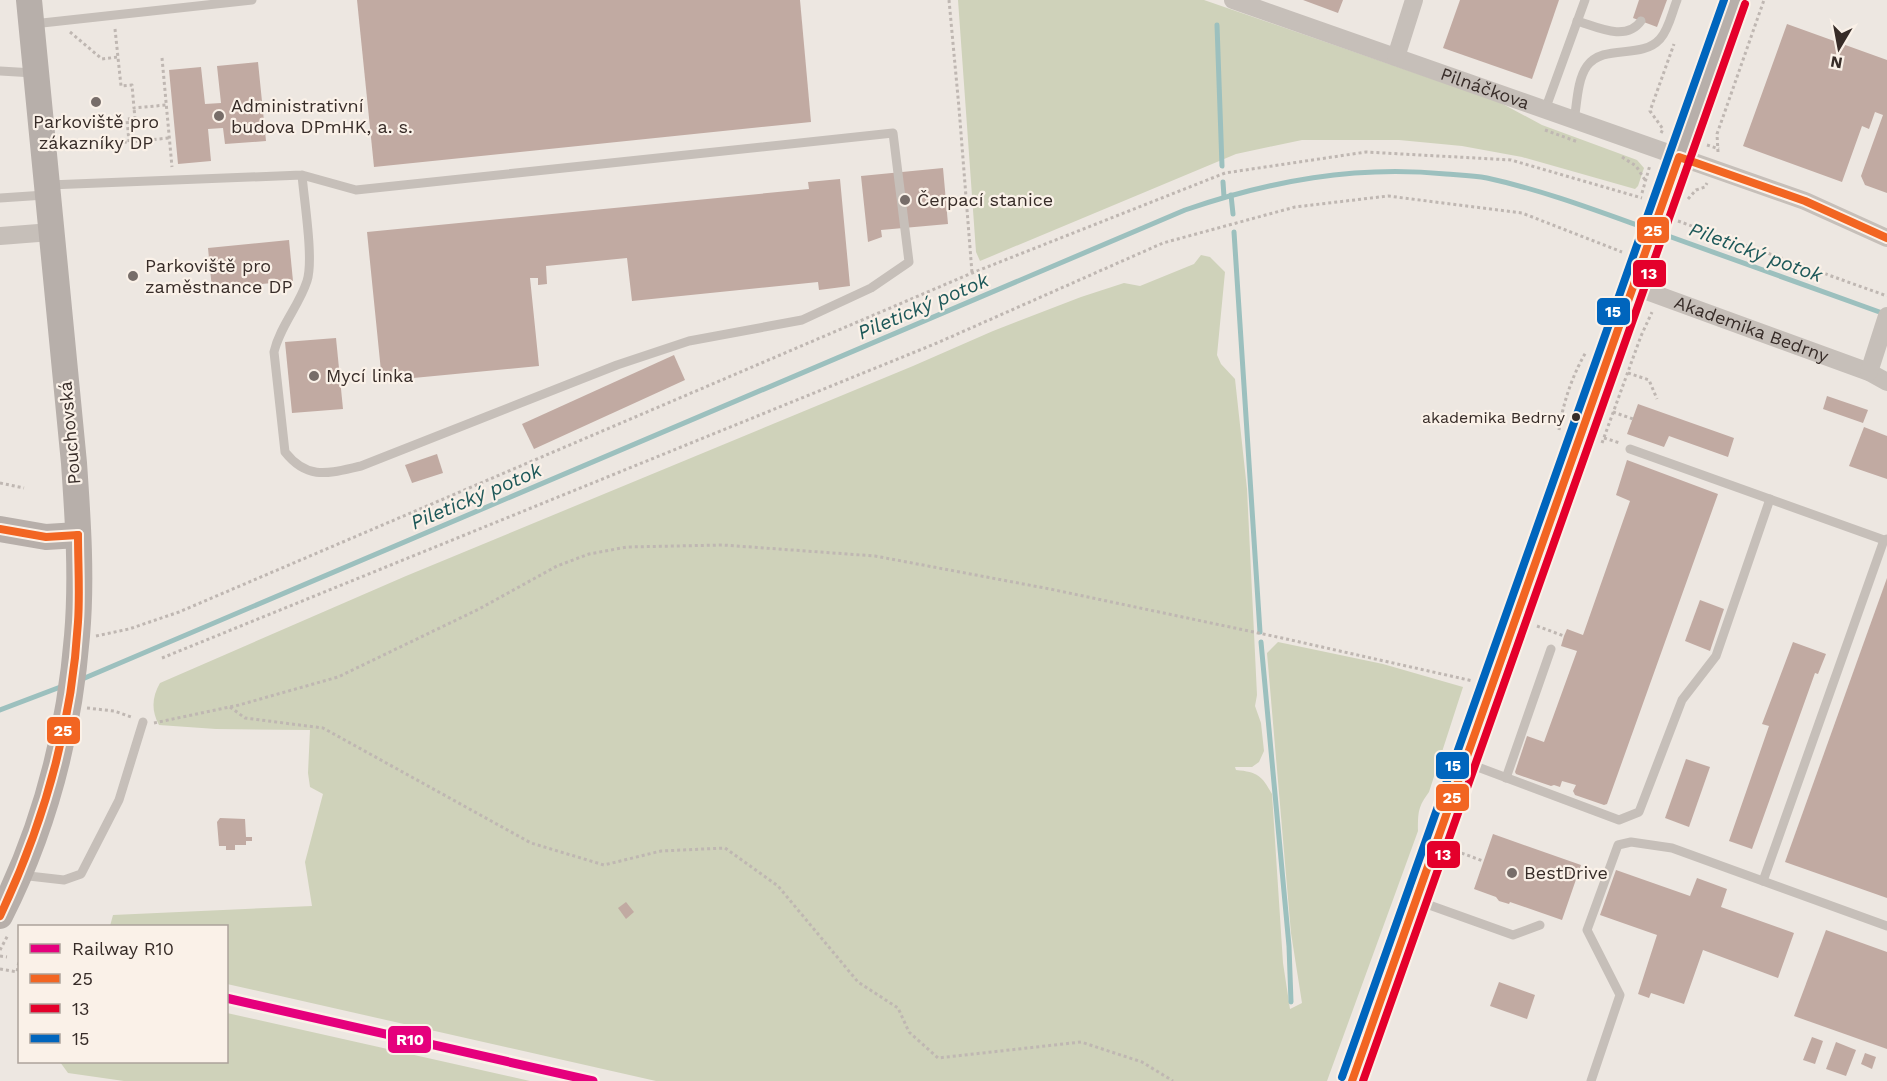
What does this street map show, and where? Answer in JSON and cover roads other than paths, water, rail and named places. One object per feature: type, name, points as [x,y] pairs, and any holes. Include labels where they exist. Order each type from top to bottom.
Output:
[{"type":"street","name":"Pilnáčkova","points":[[1233,0],[1805,201],[1887,238]]},
{"type":"street","points":[[1396,57],[1414,0]]},
{"type":"street","points":[[1352,1081],[1634,286],[1633,256],[1667,207],[1667,153],[1735,0]]},
{"type":"street","name":"Pouchovská","points":[[21,875],[76,712],[82,640],[74,463],[30,12]]},
{"type":"street","points":[[0,236],[51,232]]},
{"type":"street","name":"Akademika Bedrny","points":[[1634,286],[1869,372],[1887,382]]},
{"type":"street","points":[[1869,372],[1887,316]]},
{"type":"street","points":[[0,529],[46,537],[78,535]]},
{"type":"street","points":[[0,916],[21,875]]},
{"type":"lane","points":[[30,12],[114,15],[252,0]]},
{"type":"lane","points":[[1545,110],[1585,0]]},
{"type":"lane","points":[[1574,121],[1580,86],[1587,65],[1595,58],[1604,55],[1638,50],[1654,44],[1665,32],[1677,0]]},
{"type":"lane","points":[[1577,21],[1616,32],[1632,31],[1641,21]]},
{"type":"lane","points":[[0,71],[36,73]]},
{"type":"lane","points":[[0,198],[47,190],[302,175],[356,190],[892,133],[909,262],[871,288],[802,320],[689,341],[617,365],[361,466],[319,474],[294,463],[285,452],[274,352],[277,339],[308,279],[309,258],[302,175]]},
{"type":"lane","points":[[1626,447],[1886,539],[1763,881]]},
{"type":"lane","points":[[1465,762],[1619,820],[1640,812],[1682,700],[1716,656],[1770,499]]},
{"type":"lane","points":[[1506,778],[1551,649]]},
{"type":"lane","points":[[21,875],[64,880],[81,874],[119,800],[143,722]]},
{"type":"lane","points":[[1591,1081],[1620,995],[1587,930],[1618,845],[1630,842],[1672,848],[1887,926]]},
{"type":"lane","points":[[1416,900],[1513,935],[1540,925]]},
{"type":"waterway","points":[[1217,25],[1222,166]]},
{"type":"waterway","name":"Piletický potok","points":[[80,680],[1185,210],[1217,200],[1281,183],[1346,174],[1412,172],[1466,175],[1528,188],[1648,229]]},
{"type":"waterway","points":[[1223,182],[1224,197]]},
{"type":"waterway","points":[[1231,195],[1233,214]]},
{"type":"waterway","points":[[1234,232],[1260,632]]},
{"type":"waterway","name":"Piletický potok","points":[[1660,233],[1885,314]]},
{"type":"waterway","points":[[1261,642],[1289,946],[1291,1002]]},
{"type":"waterway","name":"Piletický potok","points":[[0,710],[63,686]]},
{"type":"rail line","name":"R10","points":[[228,998],[593,1081]]},
{"type":"place","name":"Parkoviště pro zákazníky DP","points":[[96,102]]},
{"type":"place","name":"Administrativní budova DPmHK, a. s.","points":[[219,116]]},
{"type":"place","name":"Čerpací stanice","points":[[905,200]]},
{"type":"place","name":"Parkoviště pro zaměstnance DP","points":[[133,276]]},
{"type":"place","name":"Mycí linka","points":[[314,376]]},
{"type":"place","name":"akademika Bedrny","points":[[1576,417]]},
{"type":"place","name":"BestDrive","points":[[1512,873]]}]
